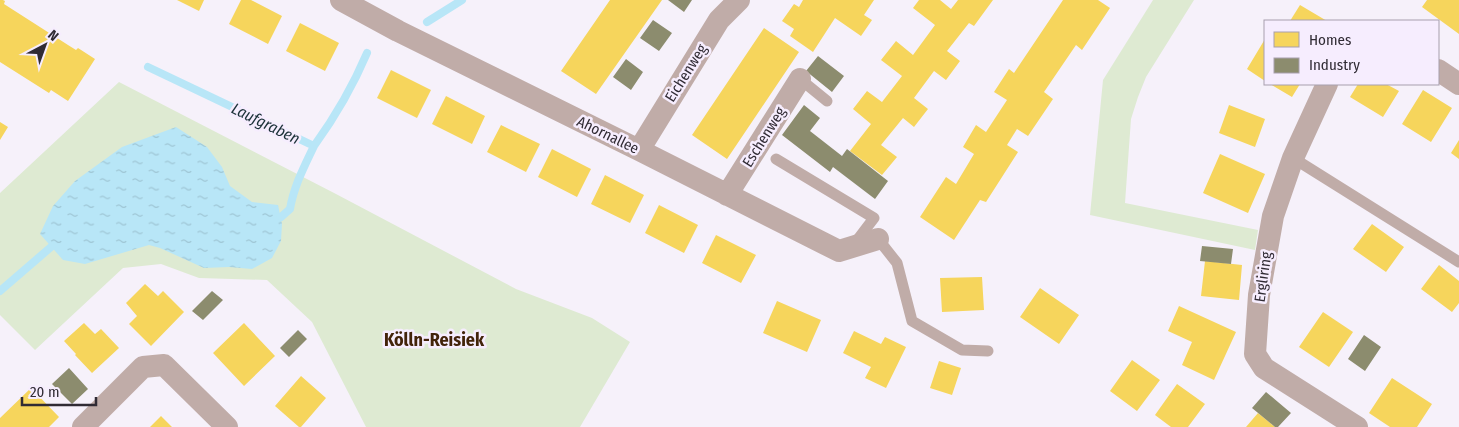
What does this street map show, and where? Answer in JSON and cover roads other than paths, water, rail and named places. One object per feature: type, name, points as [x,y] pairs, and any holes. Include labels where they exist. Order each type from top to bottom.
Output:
[{"type":"street","name":"Ahornallee","points":[[341,0],[398,31],[839,251],[878,240]]},
{"type":"street","name":"Eichenweg","points":[[639,150],[719,20],[740,0]]},
{"type":"street","points":[[1439,71],[1459,84]]},
{"type":"street","name":"Eschenweg","points":[[727,195],[800,79]]},
{"type":"street","name":"Ergliring","points":[[1327,85],[1293,158],[1273,216],[1260,295],[1255,354],[1264,368],[1357,427]]},
{"type":"street","points":[[83,427],[143,367],[164,365],[227,427]]},
{"type":"lane","points":[[800,79],[827,101]]},
{"type":"lane","points":[[1293,158],[1459,262]]},
{"type":"lane","points":[[776,159],[874,218],[853,247]]},
{"type":"lane","points":[[878,240],[896,263],[912,321],[962,350],[988,351]]},
{"type":"water","points":[[176,127],[207,147],[222,167],[230,186],[252,202],[278,205],[282,224],[281,241],[272,258],[252,269],[229,267],[204,268],[149,245],[85,264],[63,260],[40,234],[53,206],[75,181],[122,147]]},
{"type":"waterway","name":"Laufgraben","points":[[427,22],[462,0]]},
{"type":"waterway","name":"Laufgraben","points":[[148,67],[314,146],[343,101],[367,53]]},
{"type":"waterway","points":[[281,217],[290,209],[297,184],[314,146]]},
{"type":"waterway","points":[[0,291],[51,247]]},
{"type":"district","name":"Kölln-Reisiek","points":[[434,340]]}]
